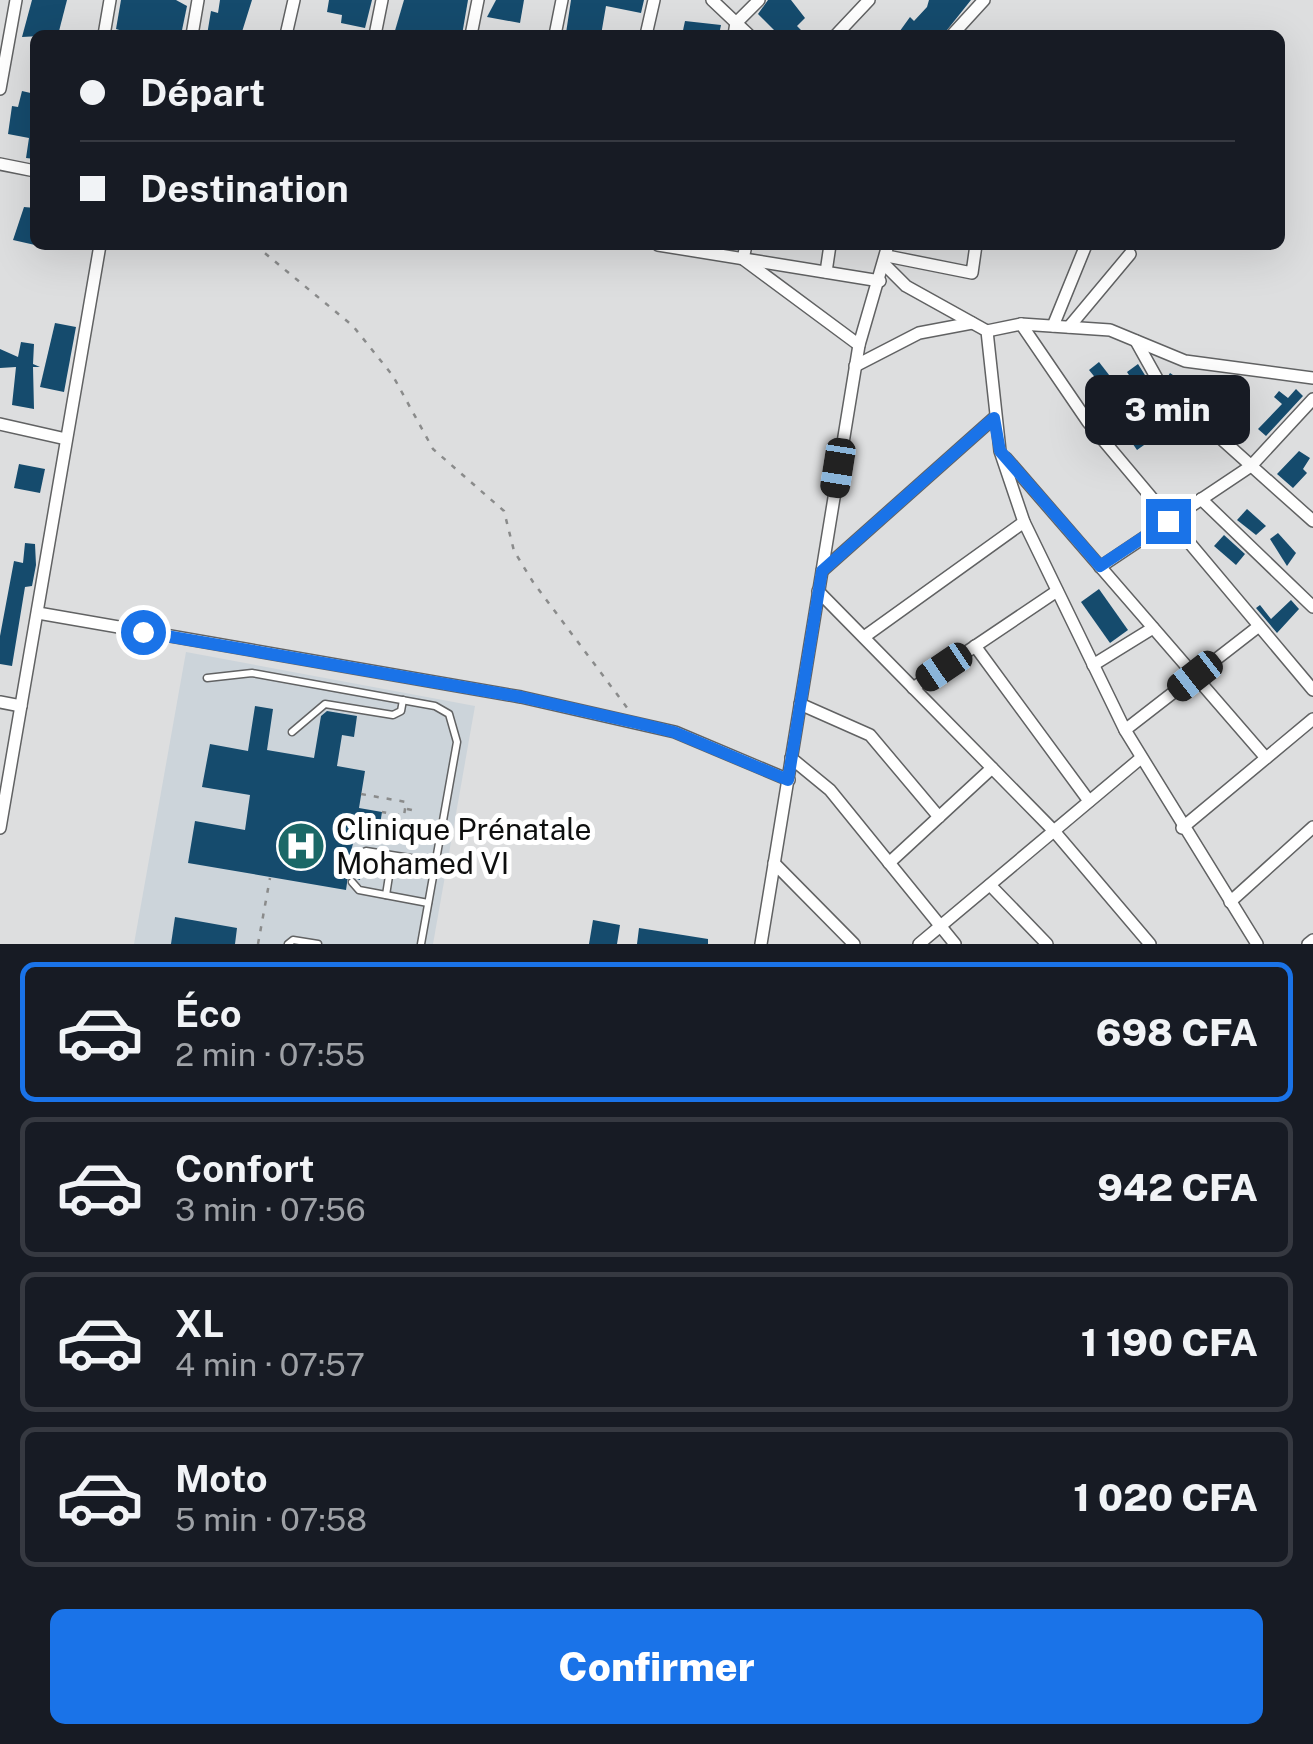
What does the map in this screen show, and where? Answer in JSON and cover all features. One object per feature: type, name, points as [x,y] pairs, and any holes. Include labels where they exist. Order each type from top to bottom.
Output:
[{"type":"street","points":[[0,89],[16,0]]},
{"type":"street","points":[[105,30],[110,0]]},
{"type":"street","points":[[193,30],[198,0]]},
{"type":"street","points":[[287,30],[294,0]]},
{"type":"street","points":[[376,30],[382,0]]},
{"type":"street","points":[[472,30],[478,0]]},
{"type":"street","points":[[556,30],[562,0]]},
{"type":"street","points":[[647,30],[654,0]]},
{"type":"street","points":[[712,0],[735,29],[758,0]]},
{"type":"street","points":[[841,30],[869,0]]},
{"type":"street","points":[[957,30],[984,0]]},
{"type":"street","points":[[0,164],[30,169]]},
{"type":"street","points":[[0,828],[99,250]]},
{"type":"street","points":[[701,250],[880,281]]},
{"type":"street","points":[[743,259],[745,250]]},
{"type":"street","points":[[826,272],[829,250]]},
{"type":"street","points":[[887,255],[972,273],[975,250]]},
{"type":"street","points":[[1053,326],[1084,250]]},
{"type":"street","points":[[1069,327],[1130,254]]},
{"type":"street","points":[[761,944],[859,345],[887,255]]},
{"type":"street","points":[[887,255],[906,286],[987,331],[1020,324],[1110,330],[1185,361],[1313,378]]},
{"type":"street","points":[[743,259],[859,345]]},
{"type":"street","points":[[856,366],[919,333],[972,323]]},
{"type":"street","points":[[1020,324],[1088,422],[1313,690]]},
{"type":"street","points":[[987,331],[1000,451],[1024,522],[1125,730],[1256,944]]},
{"type":"street","points":[[1136,340],[1160,384],[1313,521]]},
{"type":"street","points":[[1100,566],[1251,466],[1313,399]]},
{"type":"street","points":[[822,571],[994,418]]},
{"type":"street","points":[[0,424],[66,439]]},
{"type":"street","points":[[1000,451],[1266,758]]},
{"type":"street","points":[[1201,499],[1313,607]]},
{"type":"street","points":[[864,637],[1024,522]]},
{"type":"street","points":[[914,688],[1057,590]]},
{"type":"street","points":[[818,591],[1054,831],[1150,944]]},
{"type":"street","points":[[38,612],[521,697],[674,732],[788,780]]},
{"type":"street","points":[[1125,730],[1258,626]]},
{"type":"street","points":[[1093,665],[1153,628]]},
{"type":"street","points":[[975,646],[1089,801]]},
{"type":"street","points":[[0,702],[21,706]]},
{"type":"street","points":[[800,704],[870,735],[939,817]]},
{"type":"street","points":[[1182,828],[1313,719]]},
{"type":"street","points":[[791,758],[830,790],[955,944]]},
{"type":"street","points":[[919,944],[1141,758]]},
{"type":"street","points":[[889,863],[992,768]]},
{"type":"street","points":[[1230,902],[1313,827]]},
{"type":"street","points":[[774,863],[854,944]]},
{"type":"street","points":[[990,885],[1047,944]]},
{"type":"lane","points":[[207,678],[252,674],[442,708],[455,730],[421,944]]},
{"type":"lane","points":[[292,732],[325,704],[393,715],[401,711],[404,700]]},
{"type":"lane","points":[[356,858],[366,850],[436,862]]},
{"type":"lane","points":[[386,895],[389,876]]},
{"type":"lane","points":[[352,882],[359,890],[428,902]]},
{"type":"lane","points":[[288,944],[293,940],[318,944]]},
{"type":"path","points":[[261,250],[353,326],[393,376],[424,438],[504,511],[514,551],[533,582],[586,647],[637,723]]},
{"type":"path","points":[[362,794],[406,802],[404,816],[382,812]]},
{"type":"path","points":[[405,809],[416,810]]},
{"type":"path","points":[[258,944],[270,878]]},
{"type":"shaded area","name":"Clinique Prénatale Mohamed VI","points":[[186,652],[475,706],[433,944],[134,944]]},
{"type":"building","points":[[32,0],[67,0],[59,30],[30,30],[30,37],[22,37]]},
{"type":"building","points":[[121,0],[176,0],[187,6],[182,30],[116,29]]},
{"type":"building","points":[[220,0],[252,0],[243,30],[208,30],[211,11],[218,13]]},
{"type":"building","points":[[329,0],[372,0],[365,28],[341,23],[342,15],[327,12]]},
{"type":"building","points":[[404,0],[468,0],[463,30],[395,30]]},
{"type":"building","points":[[496,0],[524,0],[520,23],[487,17]]},
{"type":"building","points":[[571,0],[644,0],[641,13],[606,6],[602,30],[566,30]]},
{"type":"building","points":[[768,0],[791,0],[805,18],[797,26],[801,30],[774,30],[758,14]]},
{"type":"building","points":[[929,0],[971,0],[947,30],[901,30],[910,17],[914,21]]},
{"type":"building","points":[[685,21],[721,25],[720,30],[683,30]]},
{"type":"building","points":[[22,91],[30,93],[30,158],[26,158],[29,138],[8,134],[12,106],[18,107]]},
{"type":"building","points":[[24,207],[30,208],[30,244],[13,240]]},
{"type":"building","points":[[55,323],[76,327],[64,392],[40,387]]},
{"type":"building","points":[[21,342],[34,344],[33,364],[40,367],[33,367],[34,409],[12,405],[16,367],[0,368],[0,349],[18,357]]},
{"type":"building","points":[[1099,362],[1127,398],[1115,402],[1089,370]]},
{"type":"building","points":[[1138,364],[1175,423],[1137,450],[1126,434],[1150,417],[1143,410],[1149,406],[1127,372]]},
{"type":"building","points":[[1170,373],[1195,390],[1207,406],[1203,410],[1175,385],[1178,383],[1167,378]]},
{"type":"building","points":[[1296,389],[1303,396],[1266,436],[1258,429],[1282,404],[1274,397],[1279,391],[1288,398]]},
{"type":"building","points":[[1299,451],[1310,458],[1303,469],[1307,473],[1293,488],[1277,474]]},
{"type":"building","points":[[19,464],[45,469],[40,493],[14,488]]},
{"type":"building","points":[[1247,509],[1266,526],[1256,535],[1237,520]]},
{"type":"building","points":[[1278,533],[1296,553],[1287,566],[1270,539]]},
{"type":"building","points":[[1224,535],[1245,554],[1236,565],[1214,546]]},
{"type":"building","points":[[25,543],[35,544],[36,565],[32,586],[25,587],[12,666],[0,664],[0,636],[14,561],[23,563]]},
{"type":"building","points":[[1099,589],[1128,630],[1110,643],[1081,602]]},
{"type":"building","points":[[1291,600],[1299,609],[1277,633],[1256,608],[1260,605],[1271,619]]},
{"type":"building","points":[[255,706],[273,709],[267,750],[314,758],[321,716],[327,711],[357,716],[354,737],[342,735],[337,766],[365,771],[359,808],[382,812],[378,837],[356,833],[349,858],[354,865],[363,862],[360,880],[348,876],[346,890],[188,863],[195,821],[245,830],[250,795],[202,787],[210,744],[248,751]]},
{"type":"building","points":[[175,917],[237,928],[235,944],[171,944]]},
{"type":"building","points":[[593,920],[620,925],[617,944],[589,944]]},
{"type":"building","points":[[639,928],[708,939],[708,944],[637,944]]},
{"type":"place","name":"Clinique Prénatale Mohamed VI","points":[[301,846]]},
{"type":"route","points":[[143,632],[521,697],[637,723],[674,732],[788,780],[822,571],[994,418],[1000,451],[1100,566],[1168,521]]}]
